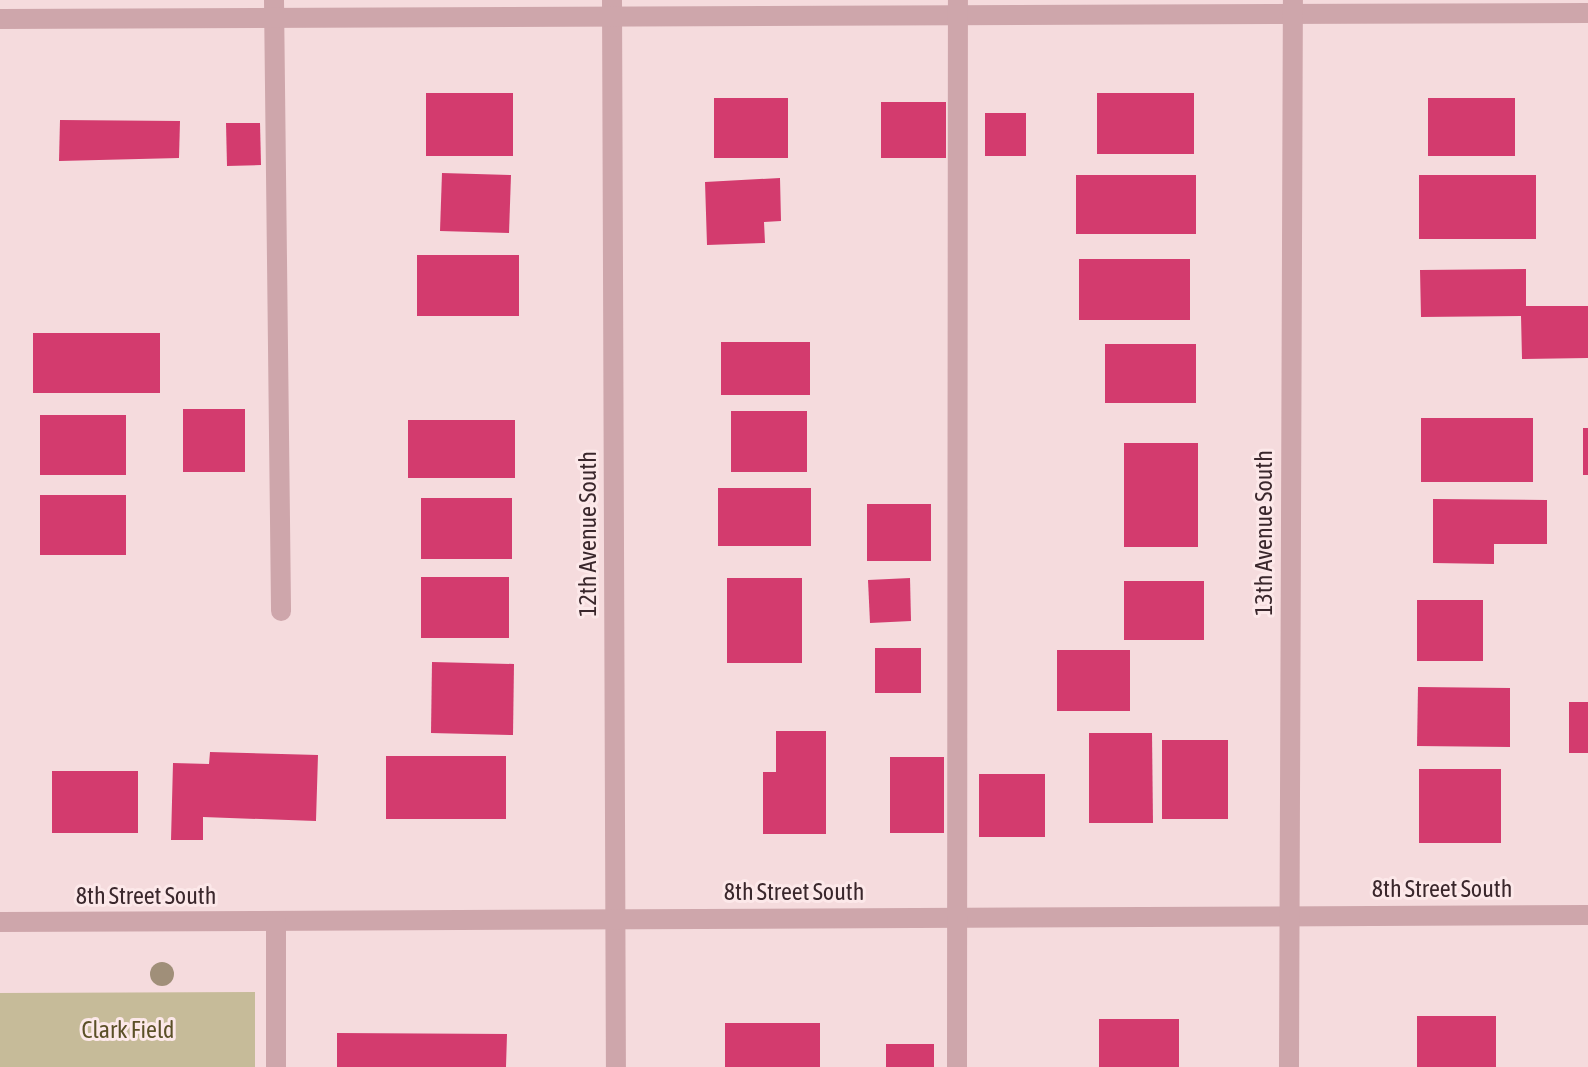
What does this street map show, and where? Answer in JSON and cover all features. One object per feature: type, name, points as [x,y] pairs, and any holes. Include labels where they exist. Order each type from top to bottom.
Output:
[{"type":"street","points":[[0,19],[274,9],[1293,7],[1588,13]]},
{"type":"street","name":"13th Avenue South","points":[[1289,1067],[1293,7]]},
{"type":"street","name":"12th Avenue South","points":[[612,8],[616,1067]]},
{"type":"street","points":[[957,1067],[958,918],[953,852],[958,8]]},
{"type":"street","points":[[274,9],[281,611]]},
{"type":"street","name":"8th Street South","points":[[0,922],[1588,915]]},
{"type":"street","points":[[276,922],[276,1067]]},
{"type":"green space","name":"Clark Field","points":[[255,992],[255,1067],[0,1067],[0,993]]},
{"type":"building","points":[[426,93],[513,93],[513,156],[426,156]]},
{"type":"building","points":[[1097,93],[1194,93],[1194,154],[1097,154]]},
{"type":"building","points":[[714,98],[788,98],[788,158],[714,158]]},
{"type":"building","points":[[1428,98],[1515,98],[1515,156],[1428,156]]},
{"type":"building","points":[[881,102],[946,102],[946,158],[881,158]]},
{"type":"building","points":[[985,113],[1026,113],[1026,156],[985,156]]},
{"type":"building","points":[[60,120],[180,121],[179,158],[59,161]]},
{"type":"building","points":[[226,123],[260,123],[261,165],[227,166]]},
{"type":"building","points":[[442,173],[511,175],[509,233],[440,231]]},
{"type":"building","points":[[1076,175],[1196,175],[1196,234],[1076,234]]},
{"type":"building","points":[[1419,175],[1536,175],[1536,239],[1419,239]]},
{"type":"building","points":[[780,178],[781,221],[764,222],[765,243],[707,245],[705,182]]},
{"type":"building","points":[[417,255],[519,255],[519,316],[417,316]]},
{"type":"building","points":[[1079,259],[1190,259],[1190,320],[1079,320]]},
{"type":"building","points":[[1526,269],[1526,306],[1588,306],[1588,358],[1522,359],[1521,316],[1421,317],[1420,270]]},
{"type":"building","points":[[33,333],[160,333],[160,393],[33,393]]},
{"type":"building","points":[[721,342],[810,342],[810,395],[721,395]]},
{"type":"building","points":[[1105,344],[1196,344],[1196,403],[1105,403]]},
{"type":"building","points":[[183,409],[245,409],[245,472],[183,472]]},
{"type":"building","points":[[731,411],[807,411],[807,472],[731,472]]},
{"type":"building","points":[[40,415],[126,415],[126,475],[40,475]]},
{"type":"building","points":[[1421,418],[1533,418],[1533,482],[1421,482]]},
{"type":"building","points":[[408,420],[515,420],[515,478],[408,478]]},
{"type":"building","points":[[1583,428],[1588,428],[1588,475],[1583,475]]},
{"type":"building","points":[[1124,443],[1198,443],[1198,547],[1124,547]]},
{"type":"building","points":[[718,488],[811,488],[811,546],[718,546]]},
{"type":"building","points":[[40,495],[126,495],[126,555],[40,555]]},
{"type":"building","points":[[421,498],[512,498],[512,559],[421,559]]},
{"type":"building","points":[[1433,499],[1547,500],[1547,544],[1494,544],[1494,564],[1433,563]]},
{"type":"building","points":[[867,504],[931,504],[931,561],[867,561]]},
{"type":"building","points":[[421,577],[509,577],[509,638],[421,638]]},
{"type":"building","points":[[727,578],[802,578],[802,663],[727,663]]},
{"type":"building","points":[[910,578],[911,621],[870,623],[868,580]]},
{"type":"building","points":[[1124,581],[1204,581],[1204,640],[1124,640]]},
{"type":"building","points":[[1417,600],[1483,600],[1483,661],[1417,661]]},
{"type":"building","points":[[875,648],[921,648],[921,693],[875,693]]},
{"type":"building","points":[[1057,650],[1130,650],[1130,711],[1057,711]]},
{"type":"building","points":[[432,662],[514,664],[513,735],[431,733]]},
{"type":"building","points":[[1418,687],[1510,688],[1510,747],[1417,746]]},
{"type":"building","points":[[1569,702],[1588,702],[1588,753],[1569,753]]},
{"type":"building","points":[[776,731],[826,731],[826,834],[763,834],[763,772],[776,772]]},
{"type":"building","points":[[1089,733],[1152,733],[1153,823],[1089,823]]},
{"type":"building","points":[[1162,740],[1228,740],[1228,819],[1162,819]]},
{"type":"building","points":[[210,752],[318,755],[316,821],[203,817],[203,840],[171,840],[173,763],[209,764]]},
{"type":"building","points":[[386,756],[506,756],[506,819],[386,819]]},
{"type":"building","points":[[890,757],[944,757],[944,833],[890,833]]},
{"type":"building","points":[[1419,769],[1501,769],[1501,843],[1419,843]]},
{"type":"building","points":[[52,771],[138,771],[138,833],[52,833]]},
{"type":"building","points":[[979,774],[1045,774],[1045,837],[979,837]]},
{"type":"building","points":[[1417,1016],[1496,1016],[1496,1067],[1417,1067]]},
{"type":"building","points":[[1099,1019],[1179,1019],[1179,1067],[1099,1067]]},
{"type":"building","points":[[725,1023],[820,1023],[820,1067],[725,1067]]},
{"type":"building","points":[[337,1033],[507,1034],[506,1067],[337,1067]]},
{"type":"building","points":[[886,1044],[934,1044],[934,1067],[886,1067]]}]
